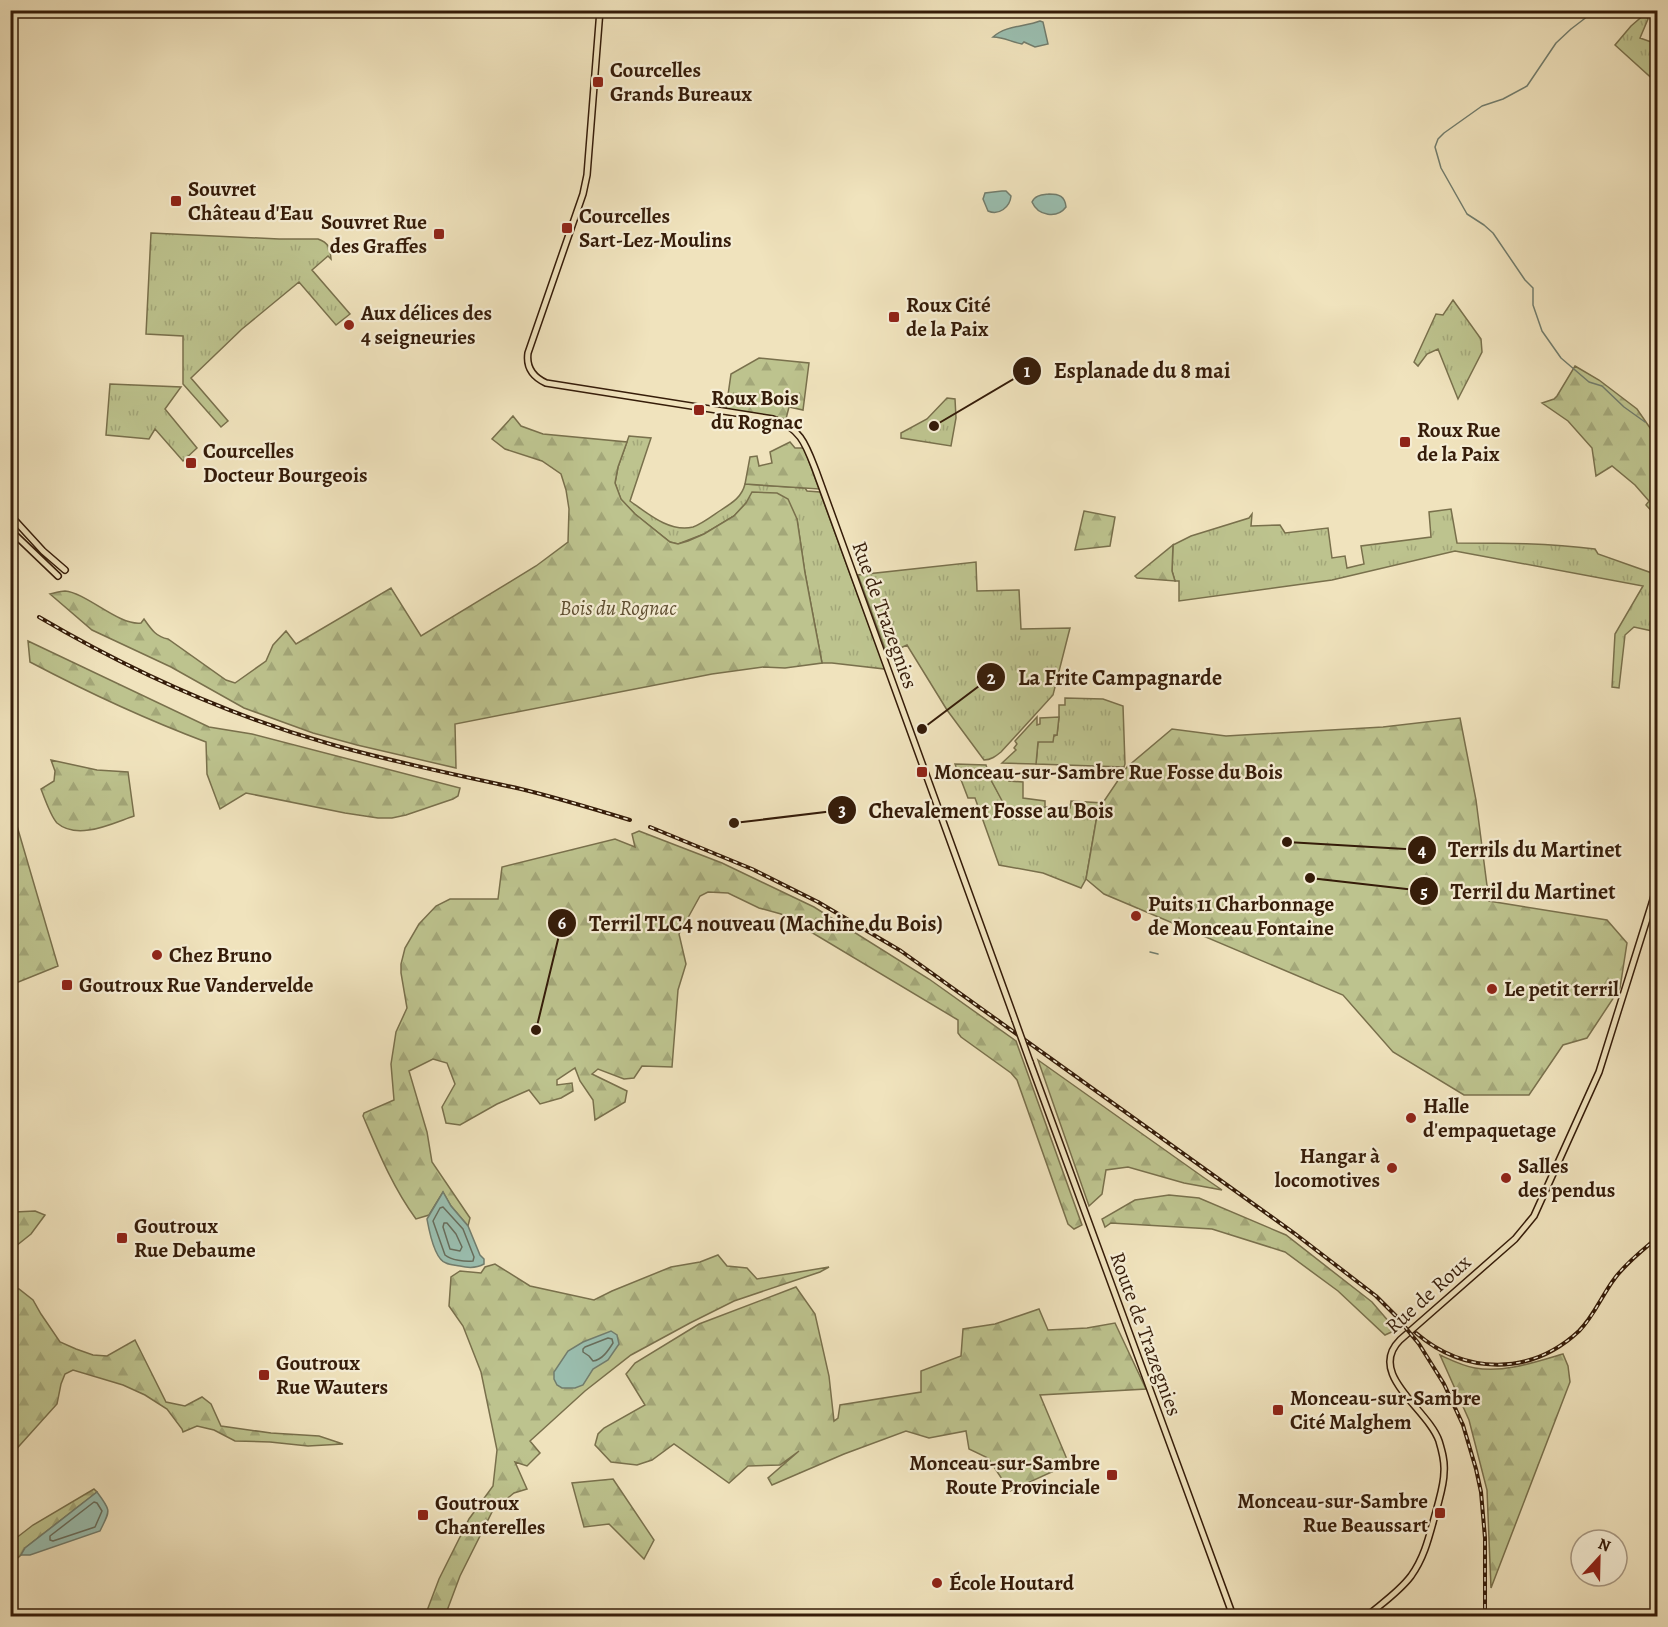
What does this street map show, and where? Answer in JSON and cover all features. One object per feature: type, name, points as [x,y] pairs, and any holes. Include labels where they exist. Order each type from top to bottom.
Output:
[{"type":"main road","name":"Rue de Trazegnies","points":[[600,10],[588,170],[584,189],[528,354],[530,368],[537,377],[550,384],[773,419],[788,426],[801,436],[811,458],[1030,1062]]},
{"type":"main road","points":[[10,515],[43,551],[65,570]]},
{"type":"main road","points":[[10,530],[58,576]]},
{"type":"main road","name":"Rue de Roux","points":[[1367,1617],[1406,1582],[1421,1560],[1444,1480],[1443,1457],[1437,1437],[1426,1418],[1394,1379],[1390,1366],[1392,1351],[1400,1340],[1518,1236],[1531,1220],[1586,1103],[1603,1060],[1658,881]]},
{"type":"main road","name":"Route de Trazegnies","points":[[1030,1062],[1233,1617]]},
{"type":"green space","points":[[1645,14],[1648,19],[1640,38],[1657,44],[1657,83],[1615,45]]},
{"type":"green space","points":[[151,233],[318,239],[328,246],[331,259],[328,256],[312,270],[350,314],[336,325],[299,282],[242,329],[191,378],[228,421],[221,427],[183,384],[183,336],[146,334]]},
{"type":"green space","points":[[1453,300],[1481,339],[1482,352],[1458,399],[1438,349],[1427,354],[1418,366],[1414,362],[1436,314],[1443,315]]},
{"type":"green space","points":[[759,358],[809,363],[803,410],[789,407],[786,419],[726,409],[731,374]]},
{"type":"green space","points":[[1575,366],[1599,380],[1637,409],[1657,438],[1657,517],[1646,505],[1649,501],[1635,485],[1612,466],[1596,476],[1592,448],[1568,421],[1542,403],[1557,396]]},
{"type":"green space","points":[[110,384],[181,387],[165,409],[197,448],[183,461],[155,429],[149,439],[106,435]]},
{"type":"green space","points":[[947,398],[955,399],[956,418],[951,446],[901,438],[901,433],[927,419]]},
{"type":"green space","name":"Bois du Rognac","points":[[513,416],[521,426],[543,434],[627,442],[615,483],[621,499],[635,514],[670,542],[678,544],[688,541],[734,516],[752,492],[777,493],[788,499],[797,519],[822,663],[785,668],[763,667],[712,674],[455,724],[456,768],[313,733],[244,708],[171,667],[92,630],[50,594],[65,591],[74,593],[123,620],[141,623],[144,619],[157,634],[168,639],[226,680],[235,683],[266,661],[273,645],[286,631],[296,644],[391,588],[421,636],[536,566],[568,542],[569,509],[561,474],[542,461],[505,449],[492,439]]},
{"type":"green space","points":[[629,436],[651,438],[630,501],[667,525],[684,528],[703,522],[736,499],[742,493],[745,484],[805,488],[807,491],[820,492],[885,669],[822,663],[797,519],[746,503],[734,516],[704,534],[678,544],[670,542],[635,514],[621,500],[615,483]]},
{"type":"green space","points":[[790,442],[795,448],[804,448],[819,489],[745,484],[750,457],[757,456],[759,466],[772,463],[770,452]]},
{"type":"green space","points":[[1451,509],[1457,543],[1543,544],[1595,549],[1598,554],[1652,573],[1658,568],[1657,632],[1634,627],[1625,635],[1619,688],[1612,687],[1615,634],[1643,586],[1455,551],[1332,580],[1179,601],[1179,581],[1175,581],[1172,571],[1173,545],[1191,536],[1249,518],[1252,514],[1251,526],[1280,525],[1285,533],[1328,528],[1332,558],[1345,556],[1347,568],[1364,564],[1361,546],[1431,537],[1429,512]]},
{"type":"green space","points":[[1084,511],[1115,517],[1110,546],[1075,550]]},
{"type":"green space","points":[[1173,545],[1172,571],[1175,581],[1135,576]]},
{"type":"green space","points":[[976,562],[977,591],[1019,590],[1021,629],[1070,628],[1053,695],[1001,752],[991,759],[984,760],[947,710],[907,645],[887,654],[858,575]]},
{"type":"green space","points":[[28,641],[209,727],[252,734],[460,788],[458,796],[392,818],[345,813],[246,793],[220,809],[207,774],[206,742],[116,705],[30,662]]},
{"type":"green space","points":[[1065,698],[1103,699],[1123,706],[1124,767],[1036,764],[1038,742],[1057,735],[1059,705],[1065,705]]},
{"type":"green space","points":[[1037,717],[1037,725],[1040,724],[1040,718],[1059,717],[1057,735],[1054,735],[1053,742],[1038,742],[1036,764],[1002,763],[1016,750],[1015,741]]},
{"type":"green space","points":[[1460,718],[1476,800],[1489,901],[1607,920],[1627,943],[1620,988],[1587,1038],[1563,1045],[1529,1095],[1464,1095],[1393,1052],[1343,995],[1104,894],[1086,879],[1098,810],[1127,767],[1172,729],[1226,736],[1383,727]]},
{"type":"green space","points":[[51,760],[97,770],[128,772],[134,816],[85,831],[65,828],[57,823],[41,789],[54,781],[55,771]]},
{"type":"green space","points":[[955,764],[986,765],[991,780],[1009,812],[1045,807],[1070,808],[1071,801],[1103,803],[1098,810],[1086,879],[1081,888],[1043,873],[999,865],[975,798],[968,798]]},
{"type":"green space","points":[[1003,772],[1004,777],[1009,777],[1009,781],[1023,782],[1023,798],[1045,801],[1045,807],[1008,812],[990,775]]},
{"type":"green space","points":[[10,802],[58,966],[11,985],[10,985]]},
{"type":"green space","points":[[639,831],[722,863],[814,907],[929,979],[1016,1041],[1082,1225],[1074,1229],[1068,1224],[1017,1080],[1011,1073],[961,1037],[958,1033],[958,1020],[781,914],[759,908],[728,893],[708,892],[700,896],[679,934],[686,964],[678,990],[672,1067],[642,1066],[634,1078],[624,1079],[598,1069],[592,1074],[627,1091],[625,1102],[595,1120],[593,1100],[580,1081],[575,1068],[557,1080],[557,1085],[572,1083],[573,1091],[561,1098],[540,1104],[529,1090],[497,1104],[460,1125],[446,1123],[442,1107],[455,1084],[447,1063],[433,1059],[409,1071],[427,1132],[432,1162],[470,1218],[468,1226],[451,1206],[443,1192],[429,1215],[416,1219],[393,1182],[363,1116],[364,1113],[394,1100],[391,1064],[396,1032],[407,1008],[401,973],[405,948],[419,924],[436,906],[450,899],[498,899],[502,867],[615,839],[635,847],[632,834]]},
{"type":"green space","points":[[1038,1060],[1222,1190],[1184,1183],[1128,1167],[1106,1170],[1102,1194],[1089,1206]]},
{"type":"green space","points":[[1169,1195],[1199,1198],[1286,1235],[1372,1302],[1396,1330],[1385,1335],[1338,1291],[1285,1252],[1212,1229],[1111,1223],[1105,1227],[1102,1219],[1135,1200]]},
{"type":"green space","points":[[35,1211],[45,1215],[31,1234],[11,1250],[11,1215],[15,1212]]},
{"type":"green space","points":[[718,1255],[727,1266],[747,1268],[757,1279],[829,1267],[734,1301],[690,1323],[631,1355],[585,1391],[530,1441],[540,1453],[527,1466],[515,1462],[527,1489],[514,1493],[493,1510],[460,1576],[445,1616],[425,1616],[439,1579],[469,1519],[493,1486],[497,1450],[481,1372],[463,1326],[449,1306],[451,1277],[460,1271],[481,1273],[485,1267],[495,1264],[530,1286],[594,1300],[671,1267],[700,1262]]},
{"type":"green space","points":[[796,1287],[815,1314],[829,1376],[834,1421],[838,1418],[840,1405],[921,1392],[921,1371],[961,1356],[963,1329],[995,1324],[1039,1309],[1048,1330],[1087,1328],[1115,1323],[1146,1389],[1040,1395],[1069,1464],[1010,1491],[988,1458],[969,1449],[966,1431],[929,1438],[906,1431],[844,1454],[772,1485],[768,1478],[799,1451],[780,1465],[748,1466],[729,1483],[674,1444],[652,1460],[637,1465],[611,1462],[595,1445],[598,1434],[604,1428],[645,1405],[626,1374],[635,1363],[699,1324]]},
{"type":"green space","points":[[11,1288],[19,1289],[33,1300],[60,1342],[76,1349],[93,1355],[107,1356],[135,1340],[166,1402],[185,1406],[202,1397],[211,1404],[221,1426],[271,1433],[319,1436],[343,1444],[308,1446],[235,1441],[214,1430],[197,1426],[183,1432],[167,1409],[145,1395],[123,1385],[73,1370],[65,1374],[57,1404],[11,1455]]},
{"type":"green space","points":[[1563,1354],[1568,1366],[1570,1382],[1491,1588],[1487,1490],[1469,1420],[1440,1355],[1466,1366],[1497,1369],[1520,1366]]},
{"type":"green space","points":[[613,1479],[654,1540],[644,1559],[609,1524],[584,1527],[572,1483]]},
{"type":"green space","points":[[94,1489],[97,1492],[25,1548],[11,1564],[11,1542],[33,1525]]},
{"type":"water","points":[[1043,22],[1048,44],[1035,47],[1024,42],[1022,44],[993,37],[1010,28]]},
{"type":"water","points":[[1006,191],[1011,196],[1009,204],[1000,211],[988,211],[983,199],[985,193]]},
{"type":"water","points":[[1049,194],[1061,196],[1066,207],[1062,211],[1048,214],[1035,207],[1032,202],[1035,198]]},
{"type":"water","points":[[443,1192],[451,1206],[468,1226],[480,1255],[484,1259],[484,1264],[475,1267],[451,1265],[438,1256],[427,1219]]},
{"type":"water","points":[[611,1331],[617,1335],[619,1344],[608,1360],[593,1369],[583,1385],[575,1388],[562,1388],[557,1385],[554,1372],[568,1351],[583,1342]]},
{"type":"water","points":[[97,1492],[108,1511],[100,1531],[30,1555],[21,1555],[25,1548]]},
{"type":"waterway","points":[[1601,10],[1588,16],[1556,43],[1527,86],[1503,99],[1482,106],[1444,133],[1438,139],[1435,147],[1441,168],[1467,214],[1493,233],[1533,288],[1533,305],[1542,331],[1561,358],[1589,382],[1602,386],[1624,407],[1645,422]]},
{"type":"waterway","points":[[1150,952],[1158,954]]},
{"type":"railway","points":[[39,617],[109,656],[181,690],[254,720],[377,757],[535,792],[630,820]]},
{"type":"railway","points":[[650,827],[752,869],[818,902],[901,951],[1294,1233],[1376,1296],[1419,1344],[1444,1384],[1463,1425],[1481,1492],[1485,1538],[1485,1616]]},
{"type":"railway","points":[[1416,1333],[1435,1347],[1455,1357],[1476,1363],[1498,1365],[1540,1356],[1560,1346],[1579,1331],[1620,1272],[1658,1237]]},
{"type":"place","name":"Courcelles Grands Bureaux","points":[[598,82]]},
{"type":"place","name":"Souvret Château d'Eau","points":[[176,201]]},
{"type":"place","name":"Courcelles Sart-Lez-Moulins","points":[[567,228]]},
{"type":"place","name":"Souvret Rue des Graffes","points":[[439,234]]},
{"type":"place","name":"Roux Cité de la Paix","points":[[894,317]]},
{"type":"place","name":"Aux délices des 4 seigneuries","points":[[349,325]]},
{"type":"place","name":"Roux Bois du Rognac","points":[[699,410]]},
{"type":"place","name":"Esplanade du 8 mai","points":[[934,426]]},
{"type":"place","name":"Roux Rue de la Paix","points":[[1405,442]]},
{"type":"place","name":"Courcelles Docteur Bourgeois","points":[[191,463]]},
{"type":"place","name":"La Frite Campagnarde","points":[[922,729]]},
{"type":"place","name":"Monceau-sur-Sambre Rue Fosse du Bois","points":[[922,772]]},
{"type":"place","name":"Chevalement Fosse au Bois","points":[[734,823]]},
{"type":"place","name":"Terrils du Martinet","points":[[1287,842]]},
{"type":"place","name":"Terril du Martinet","points":[[1310,878]]},
{"type":"place","name":"Puits 11 Charbonnage de Monceau Fontaine","points":[[1136,916]]},
{"type":"place","name":"Chez Bruno","points":[[157,955]]},
{"type":"place","name":"Goutroux Rue Vandervelde","points":[[67,985]]},
{"type":"place","name":"Le petit terril","points":[[1492,989]]},
{"type":"place","name":"Terril TLC4 nouveau (Machine du Bois)","points":[[536,1030]]},
{"type":"place","name":"Halle d'empaquetage","points":[[1411,1118]]},
{"type":"place","name":"Hangar à locomotives","points":[[1392,1168]]},
{"type":"place","name":"Salles des pendus","points":[[1506,1178]]},
{"type":"place","name":"Goutroux Rue Debaume","points":[[122,1238]]},
{"type":"place","name":"Goutroux Rue Wauters","points":[[264,1375]]},
{"type":"place","name":"Monceau-sur-Sambre Cité Malghem","points":[[1278,1410]]},
{"type":"place","name":"Monceau-sur-Sambre Route Provinciale","points":[[1112,1475]]},
{"type":"place","name":"Monceau-sur-Sambre Rue Beaussart","points":[[1440,1513]]},
{"type":"place","name":"Goutroux Chanterelles","points":[[423,1515]]},
{"type":"place","name":"École Houtard","points":[[937,1583]]}]
